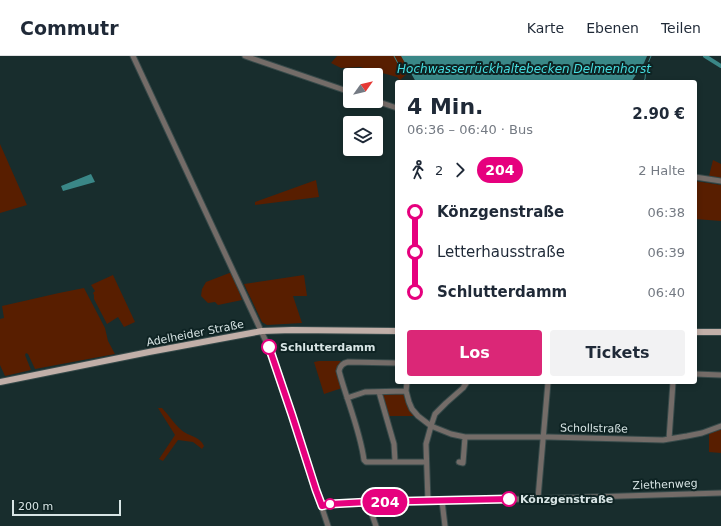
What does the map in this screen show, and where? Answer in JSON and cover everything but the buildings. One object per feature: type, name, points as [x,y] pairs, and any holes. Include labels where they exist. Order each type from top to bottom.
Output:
[{"type":"main road","name":"Adelheider Straße","points":[[0,382],[262,331],[395,331]]},
{"type":"main road","points":[[697,332],[721,332]]},
{"type":"street","points":[[133,56],[262,331],[278,371],[328,526]]},
{"type":"street","points":[[245,56],[343,90]]},
{"type":"street","points":[[383,103],[395,107]]},
{"type":"street","points":[[697,177],[721,181]]},
{"type":"street","points":[[395,363],[348,362],[340,366],[339,371],[361,442],[364,460],[366,462],[426,462]]},
{"type":"street","points":[[697,374],[721,375]]},
{"type":"street","points":[[347,398],[365,392],[406,391],[407,384]]},
{"type":"street","points":[[428,502],[426,444],[431,426],[436,414],[466,384]]},
{"type":"street","points":[[538,498],[548,384]]},
{"type":"street","points":[[669,439],[673,384]]},
{"type":"street","name":"Schollstraße","points":[[406,391],[409,402],[418,416],[431,426],[451,434],[465,437],[663,440],[702,433],[721,426]]},
{"type":"street","points":[[379,392],[394,444],[395,461]]},
{"type":"street","points":[[463,463],[465,437]]},
{"type":"street","name":"Ziethenweg","points":[[322,506],[330,504],[368,502],[428,502],[721,493]]},
{"type":"street","points":[[442,501],[445,526]]},
{"type":"street","points":[[368,502],[376,526]]},
{"type":"shaded area","points":[[337,56],[417,56],[412,66],[408,69],[408,73],[400,80],[397,77],[383,73],[383,68],[341,68],[331,63]]},
{"type":"shaded area","points":[[0,144],[27,205],[0,213]]},
{"type":"shaded area","points":[[713,160],[721,164],[721,178],[709,176]]},
{"type":"shaded area","points":[[316,180],[319,197],[255,205],[255,202]]},
{"type":"shaded area","points":[[697,181],[721,185],[721,221],[697,219]]},
{"type":"shaded area","points":[[232,272],[242,300],[218,305],[215,302],[208,303],[201,296],[202,289],[206,282]]},
{"type":"shaded area","points":[[113,275],[135,322],[124,327],[118,317],[107,324],[94,299],[93,293],[95,291],[91,285]]},
{"type":"shaded area","points":[[304,275],[307,296],[293,296],[302,323],[267,325],[262,322],[244,284]]},
{"type":"shaded area","points":[[84,288],[105,328],[108,341],[115,354],[35,369],[28,354],[26,353],[25,355],[31,370],[5,376],[0,365],[0,319],[4,318],[2,306]]},
{"type":"shaded area","points":[[341,361],[337,371],[342,388],[324,394],[314,362]]},
{"type":"shaded area","points":[[388,393],[400,393],[405,395],[417,416],[389,416],[382,398],[383,395]]},
{"type":"shaded area","points":[[158,408],[162,408],[176,425],[187,434],[200,441],[204,446],[202,449],[193,442],[178,440],[163,461],[159,459],[175,435]]},
{"type":"shaded area","points":[[721,429],[721,453],[709,452],[709,434]]},
{"type":"water","name":"Hochwasserrückhaltebecken Delmenhorst","points":[[401,56],[647,56],[632,80],[415,80]]},
{"type":"water","points":[[91,174],[95,182],[63,191],[61,186]]},
{"type":"waterway","points":[[394,56],[402,71]]},
{"type":"waterway","points":[[644,80],[646,68],[651,56]]},
{"type":"waterway","points":[[705,56],[721,66]]},
{"type":"bus line","name":"204","points":[[269,347],[322,506],[330,504],[368,502],[428,502],[509,499]]},
{"type":"place","name":"Schlutterdamm","points":[[269,347]]},
{"type":"place","name":"Könzgenstraße","points":[[509,499]]}]
